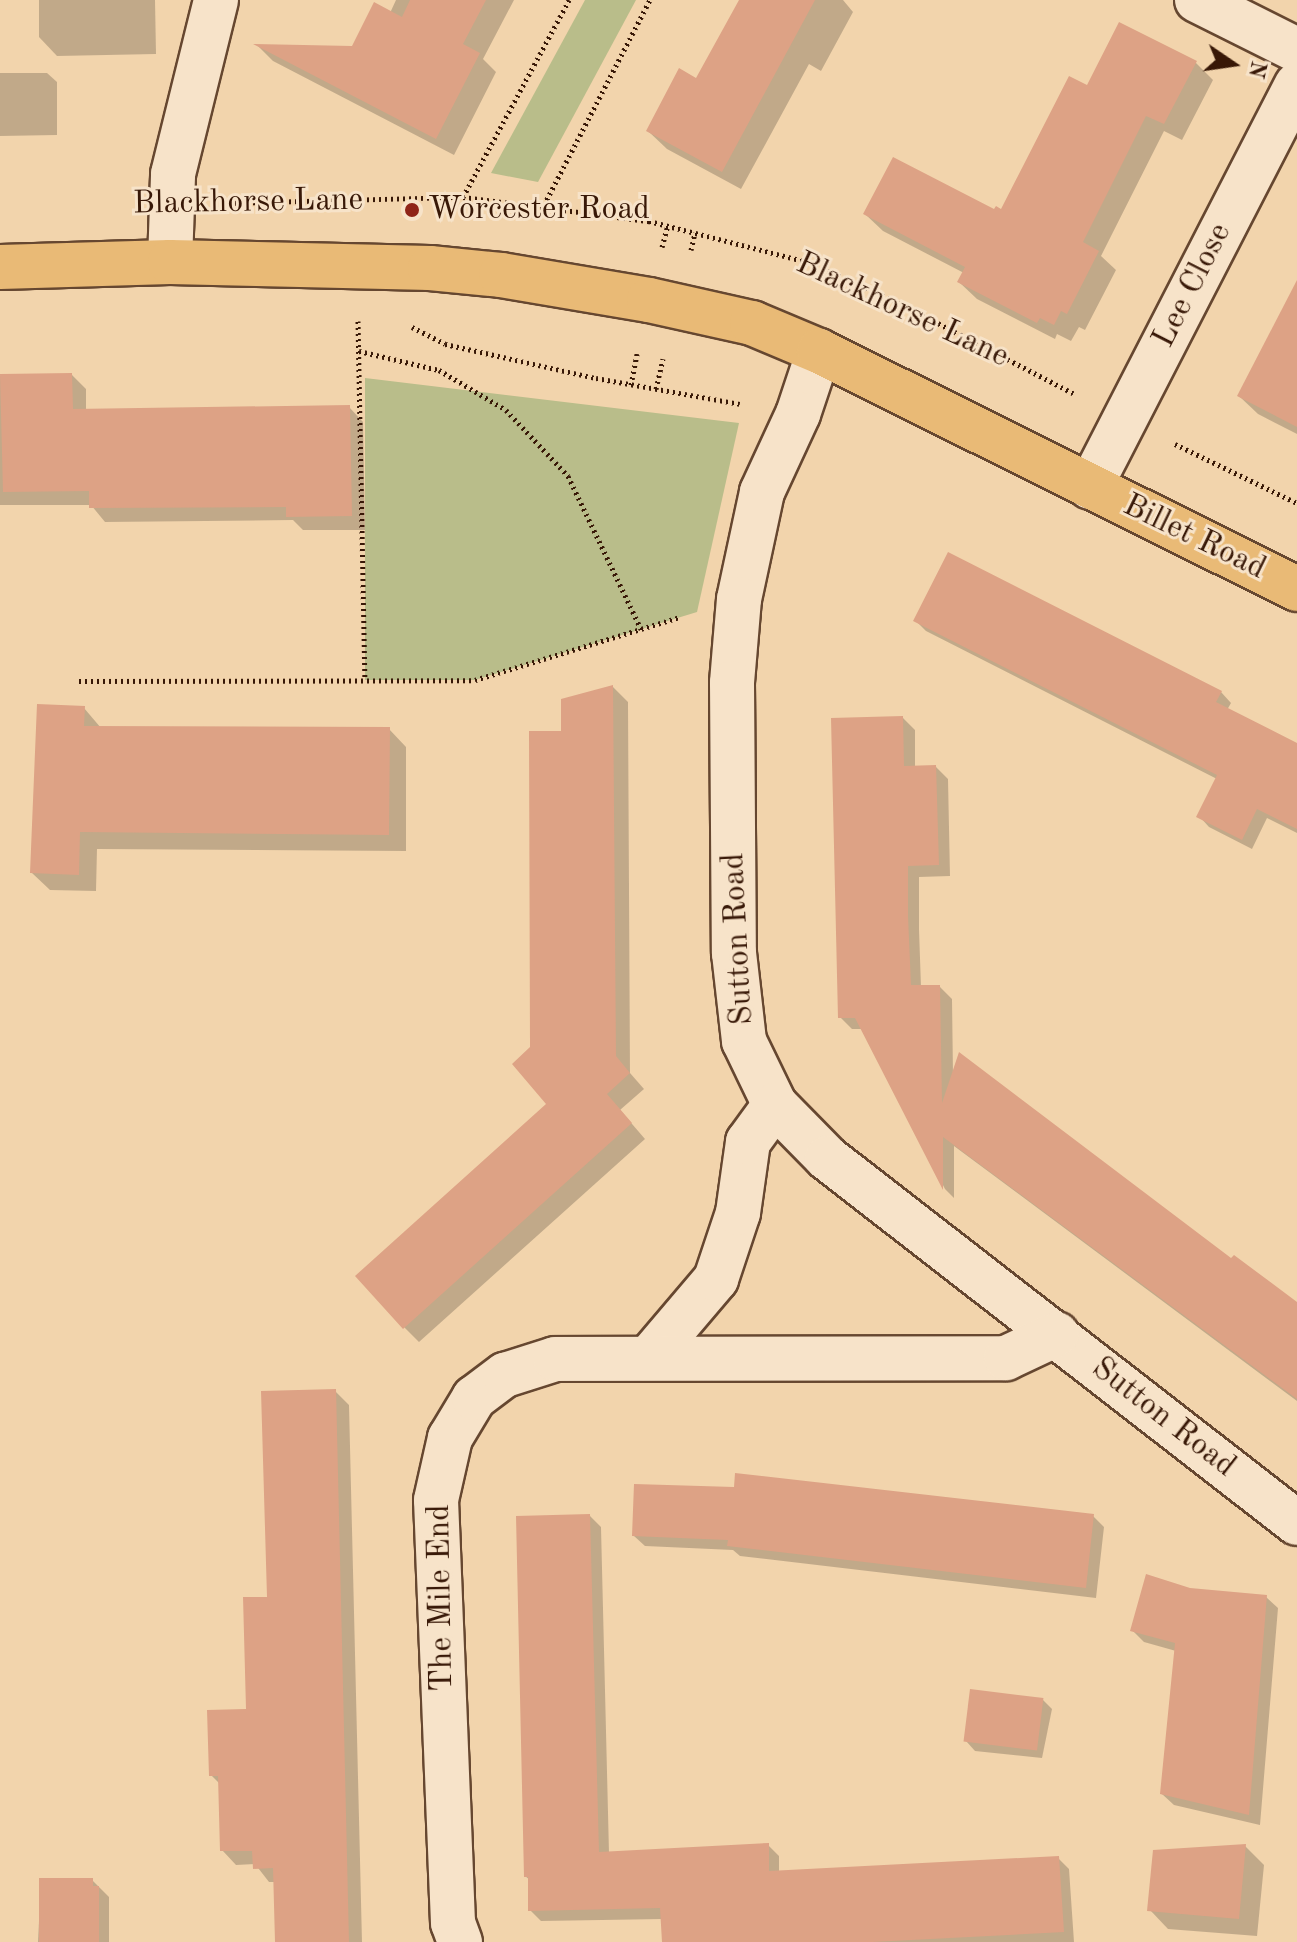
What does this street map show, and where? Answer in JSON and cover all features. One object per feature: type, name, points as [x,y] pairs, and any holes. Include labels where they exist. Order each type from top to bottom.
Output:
[{"type":"main road","name":"Blackhorse Lane","points":[[0,267],[170,262],[430,268],[501,275],[649,300],[752,323],[819,351],[1090,487]]},
{"type":"main road","name":"Billet Road","points":[[1090,487],[1297,589]]},
{"type":"street","points":[[170,262],[173,174],[216,0]]},
{"type":"street","points":[[1197,0],[1297,50]]},
{"type":"street","name":"Lee Close","points":[[1090,487],[1297,85]]},
{"type":"street","name":"Sutton Road","points":[[819,351],[798,414],[762,492],[739,599],[732,683],[734,953],[744,1041],[775,1105],[827,1158],[1297,1523]]},
{"type":"street","points":[[649,1358],[716,1279],[738,1213],[748,1142],[775,1105]]},
{"type":"street","name":"The Mile End","points":[[460,1942],[453,1923],[436,1500],[450,1438],[474,1398],[505,1375],[555,1359],[1006,1358],[1057,1334]]},
{"type":"path","points":[[463,197],[569,0]]},
{"type":"path","points":[[544,205],[650,0]]},
{"type":"path","name":"Blackhorse Lane","points":[[171,204],[463,197],[544,205],[649,221],[824,269],[901,304],[1125,419]]},
{"type":"path","points":[[365,680],[358,317],[373,320]]},
{"type":"path","points":[[403,326],[418,328],[445,344],[596,378],[699,397]]},
{"type":"path","points":[[79,681],[475,680],[641,629],[568,476],[506,410],[439,370],[359,351]]},
{"type":"path","points":[[631,385],[637,352]]},
{"type":"path","points":[[656,389],[664,356]]},
{"type":"path","points":[[1125,419],[1297,503]]},
{"type":"green space","points":[[585,0],[636,0],[538,182],[491,173]]},
{"type":"green space","points":[[365,378],[739,423],[697,612],[475,680],[365,680]]},
{"type":"building","points":[[410,0],[486,0],[463,44],[480,53],[436,139],[253,44],[352,46],[374,2],[402,17]]},
{"type":"building","points":[[739,0],[815,0],[722,172],[646,131],[679,68],[696,78]]},
{"type":"building","points":[[1119,22],[1197,61],[1164,124],[1146,116],[1083,242],[1099,251],[1067,314],[1061,311],[1054,325],[1040,318],[1037,323],[957,282],[965,267],[863,214],[893,157],[994,209],[996,206],[1001,209],[1069,76],[1087,85]]},
{"type":"building","points":[[1297,280],[1297,427],[1237,396]]},
{"type":"building","points":[[72,373],[73,409],[350,405],[352,516],[286,517],[286,507],[89,508],[89,491],[3,492],[0,374]]},
{"type":"building","points":[[948,552],[1222,691],[1216,702],[1297,743],[1297,829],[1257,809],[1242,840],[1196,817],[1217,775],[913,621]]},
{"type":"building","points":[[613,685],[616,1056],[630,1073],[607,1094],[632,1123],[403,1329],[355,1276],[546,1104],[512,1064],[530,1047],[529,731],[561,731],[561,699]]},
{"type":"building","points":[[37,704],[85,706],[84,726],[390,727],[389,835],[80,832],[79,875],[30,873]]},
{"type":"building","points":[[903,716],[904,766],[936,765],[939,865],[908,866],[908,916],[911,985],[940,985],[942,1103],[959,1052],[1231,1258],[1234,1255],[1297,1302],[1297,1399],[943,1137],[943,1190],[855,1018],[838,1018],[831,718]]},
{"type":"building","points":[[336,1389],[349,1942],[275,1942],[273,1868],[253,1869],[252,1851],[220,1851],[218,1776],[209,1776],[207,1710],[246,1709],[243,1597],[267,1597],[261,1391]]},
{"type":"building","points":[[735,1473],[1094,1514],[1086,1588],[727,1546],[728,1540],[632,1536],[634,1484],[734,1487]]},
{"type":"building","points":[[590,1514],[599,1852],[769,1843],[769,1871],[1059,1856],[1064,1932],[872,1942],[662,1942],[660,1908],[528,1911],[528,1877],[524,1877],[516,1516]]},
{"type":"building","points":[[1146,1574],[1190,1588],[1267,1595],[1249,1815],[1160,1794],[1175,1643],[1130,1631]]},
{"type":"building","points":[[970,1689],[1043,1698],[1037,1751],[964,1742]]},
{"type":"building","points":[[1246,1844],[1239,1919],[1147,1911],[1153,1850]]},
{"type":"building","points":[[39,1878],[93,1878],[93,1886],[99,1886],[99,1942],[39,1942]]},
{"type":"place","name":"Worcester Road","points":[[412,210]]}]
